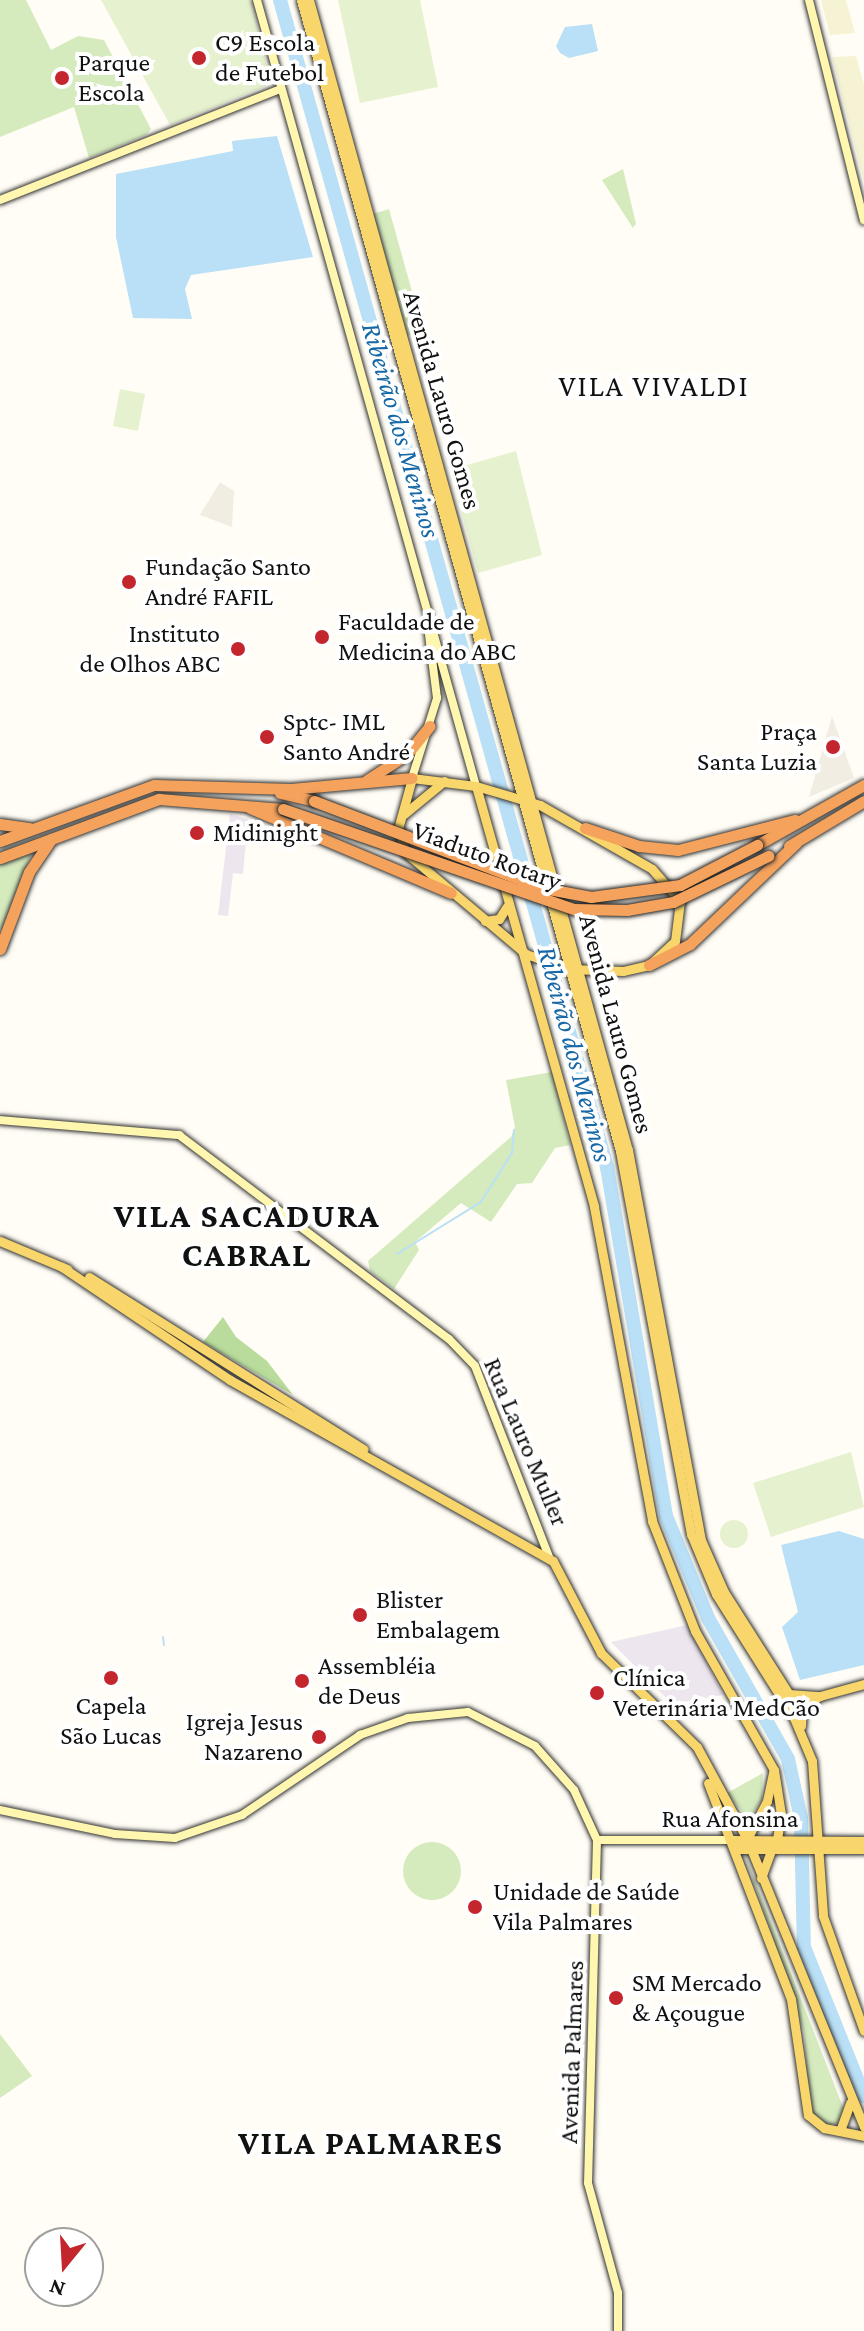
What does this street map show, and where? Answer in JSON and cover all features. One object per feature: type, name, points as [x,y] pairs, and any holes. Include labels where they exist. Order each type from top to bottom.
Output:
[{"type":"highway","points":[[362,783],[407,754],[430,726]]},
{"type":"highway","points":[[828,804],[864,777]]},
{"type":"highway","points":[[0,841],[154,785],[256,788],[412,778]]},
{"type":"highway","points":[[585,828],[639,846],[678,850],[795,820],[864,785]]},
{"type":"highway","name":"Viaduto Rotary","points":[[256,788],[314,801],[543,888],[591,897],[680,885],[757,845],[795,820]]},
{"type":"highway","points":[[0,858],[159,799],[235,801],[451,893]]},
{"type":"highway","name":"Viaduto Rotary","points":[[235,801],[283,809],[574,909],[627,910],[673,902],[796,843]]},
{"type":"highway","points":[[649,965],[690,944],[796,843],[864,801]]},
{"type":"highway","points":[[838,817],[864,809]]},
{"type":"highway","points":[[0,824],[38,828]]},
{"type":"highway","points":[[0,949],[29,872],[51,839]]},
{"type":"main road","name":"Avenida Lauro Gomes","points":[[301,0],[627,1181],[691,1534],[716,1594],[803,1736],[817,1781],[817,1845],[823,1916],[864,2031]]},
{"type":"main road","name":"Avenida Lauro Gomes","points":[[309,0],[524,800]]},
{"type":"main road","points":[[412,778],[476,786],[524,800],[585,828],[656,872],[678,896],[678,934],[649,965],[570,968],[538,959],[518,948],[406,853],[400,820],[412,778]]},
{"type":"main road","points":[[400,820],[417,798],[444,781]]},
{"type":"main road","points":[[476,786],[518,948],[594,1207],[652,1521],[695,1631],[774,1770],[781,1814],[761,1881]]},
{"type":"main road","points":[[485,921],[499,919],[507,906]]},
{"type":"main road","points":[[529,982],[538,959]]},
{"type":"main road","name":"Avenida Lauro Gomes","points":[[570,968],[635,1179],[701,1540],[724,1592],[781,1685],[792,1695],[820,1696]]},
{"type":"main road","points":[[0,1241],[115,1288],[238,1376],[551,1560]]},
{"type":"main road","name":"Rua Lauro Muller","points":[[551,1560],[601,1653],[681,1727],[700,1757],[748,1844],[849,2099],[864,2127]]},
{"type":"main road","points":[[803,1736],[801,1710],[820,1696],[864,1684]]},
{"type":"main road","name":"Rua Lauro Muller","points":[[700,1757],[791,1999],[805,2067],[805,2108],[816,2125],[841,2128]]},
{"type":"main road","points":[[748,1844],[767,1801],[774,1770]]},
{"type":"main road","name":"Rua Afonsina","points":[[817,1845],[864,1841]]},
{"type":"main road","name":"Rua Afonsina","points":[[733,1844],[864,1849]]},
{"type":"main road","points":[[849,2099],[850,2115],[841,2128],[864,2136]]},
{"type":"street","points":[[257,0],[476,786]]},
{"type":"street","points":[[809,0],[864,220]]},
{"type":"street","points":[[0,200],[281,89]]},
{"type":"street","points":[[412,778],[430,726],[436,666],[426,607]]},
{"type":"street","points":[[436,666],[446,679]]},
{"type":"street","name":"Rua Lauro Muller","points":[[0,1120],[165,1131],[190,1140],[449,1339],[481,1381],[551,1560]]},
{"type":"street","name":"Avenida Palmares","points":[[0,1810],[145,1838],[214,1827],[251,1810],[372,1729],[457,1710],[505,1727],[547,1756],[574,1790],[597,1840],[588,2183],[618,2293],[618,2331]]},
{"type":"street","name":"Rua Afonsina","points":[[597,1840],[733,1844]]},
{"type":"shaded area","points":[[821,0],[846,0],[855,33],[830,35]]},
{"type":"shaded area","points":[[856,56],[864,85],[864,182],[832,57]]},
{"type":"shaded area","points":[[220,482],[234,491],[232,527],[200,515]]},
{"type":"shaded area","name":"Praça Santa Luzia","points":[[832,716],[854,778],[809,797]]},
{"type":"shaded area","points":[[230,814],[248,819],[243,874],[233,873],[228,916],[218,915]]},
{"type":"shaded area","points":[[687,1625],[723,1695],[672,1704],[611,1642]]},
{"type":"green space","name":"Parque Escola","points":[[0,0],[26,0],[51,50],[78,36],[104,40],[151,129],[146,135],[89,158],[74,107],[0,137]]},
{"type":"green space","name":"C9 Escola de Futebol","points":[[101,0],[251,0],[271,84],[170,125]]},
{"type":"green space","points":[[338,0],[420,0],[438,87],[360,103]]},
{"type":"green space","points":[[623,169],[636,224],[633,228],[602,180]]},
{"type":"green space","points":[[389,209],[423,331],[407,336],[373,214]]},
{"type":"green space","points":[[120,389],[145,394],[138,431],[113,426]]},
{"type":"green space","points":[[516,451],[542,555],[478,573],[450,470]]},
{"type":"green space","points":[[32,852],[2,929],[0,929],[0,862]]},
{"type":"green space","points":[[552,1072],[570,1145],[555,1148],[532,1183],[517,1184],[491,1222],[461,1203],[415,1242],[419,1250],[394,1289],[370,1271],[368,1261],[511,1137],[515,1127],[506,1080]]},
{"type":"green space","points":[[223,1317],[236,1337],[267,1361],[293,1395],[203,1342]]},
{"type":"green space","points":[[851,1452],[864,1507],[771,1537],[753,1483]]},
{"type":"green space","points":[[734,1520],[744,1524],[748,1534],[744,1544],[734,1548],[724,1544],[720,1534],[724,1524]]},
{"type":"green space","points":[[763,1773],[762,1799],[749,1820],[727,1793]]},
{"type":"green space","points":[[432,1842],[453,1850],[461,1871],[453,1892],[432,1900],[411,1892],[403,1871],[411,1850]]},
{"type":"green space","points":[[743,1849],[846,2115],[838,2123],[825,2125],[810,2114],[804,2032]]},
{"type":"green space","points":[[0,2034],[32,2076],[0,2098]]},
{"type":"water","points":[[592,24],[598,51],[569,58],[560,53],[556,46],[565,27]]},
{"type":"water","points":[[277,136],[313,257],[191,275],[185,289],[192,319],[133,318],[116,237],[116,174],[233,151],[232,141]]},
{"type":"water","points":[[839,1531],[864,1539],[864,1665],[800,1680],[782,1627],[798,1612],[781,1545]]},
{"type":"waterway","name":"Ribeirão dos Meninos","points":[[280,0],[607,1167],[666,1516],[708,1618],[788,1759],[801,1818],[804,1947],[864,2096]]},
{"type":"waterway","points":[[397,1254],[481,1202],[512,1153],[514,1130]]},
{"type":"waterway","points":[[163,1637],[164,1645]]},
{"type":"place","name":"C9 Escola de Futebol","points":[[199,58]]},
{"type":"place","name":"Parque Escola","points":[[62,78]]},
{"type":"place","name":"Fundação Santo André FAFIL","points":[[129,582]]},
{"type":"place","name":"Faculdade de Medicina do ABC","points":[[322,637]]},
{"type":"place","name":"Instituto de Olhos ABC","points":[[238,649]]},
{"type":"place","name":"Sptc- IML Santo André","points":[[267,737]]},
{"type":"place","name":"Praça Santa Luzia","points":[[833,747]]},
{"type":"place","name":"Midinight","points":[[197,833]]},
{"type":"place","name":"Blister Embalagem","points":[[360,1615]]},
{"type":"place","name":"Capela São Lucas","points":[[111,1678]]},
{"type":"place","name":"Assembléia de Deus","points":[[302,1681]]},
{"type":"place","name":"Clínica Veterinária MedCão","points":[[597,1693]]},
{"type":"place","name":"Igreja Jesus Nazareno","points":[[319,1737]]},
{"type":"place","name":"Unidade de Saúde Vila Palmares","points":[[475,1907]]},
{"type":"place","name":"SM Mercado & Açougue","points":[[616,1998]]},
{"type":"district","name":"VILA VIVALDI","points":[[654,386]]},
{"type":"district","name":"VILA SACADURA CABRAL","points":[[247,1234]]},
{"type":"district","name":"VILA PALMARES","points":[[371,2143]]}]
